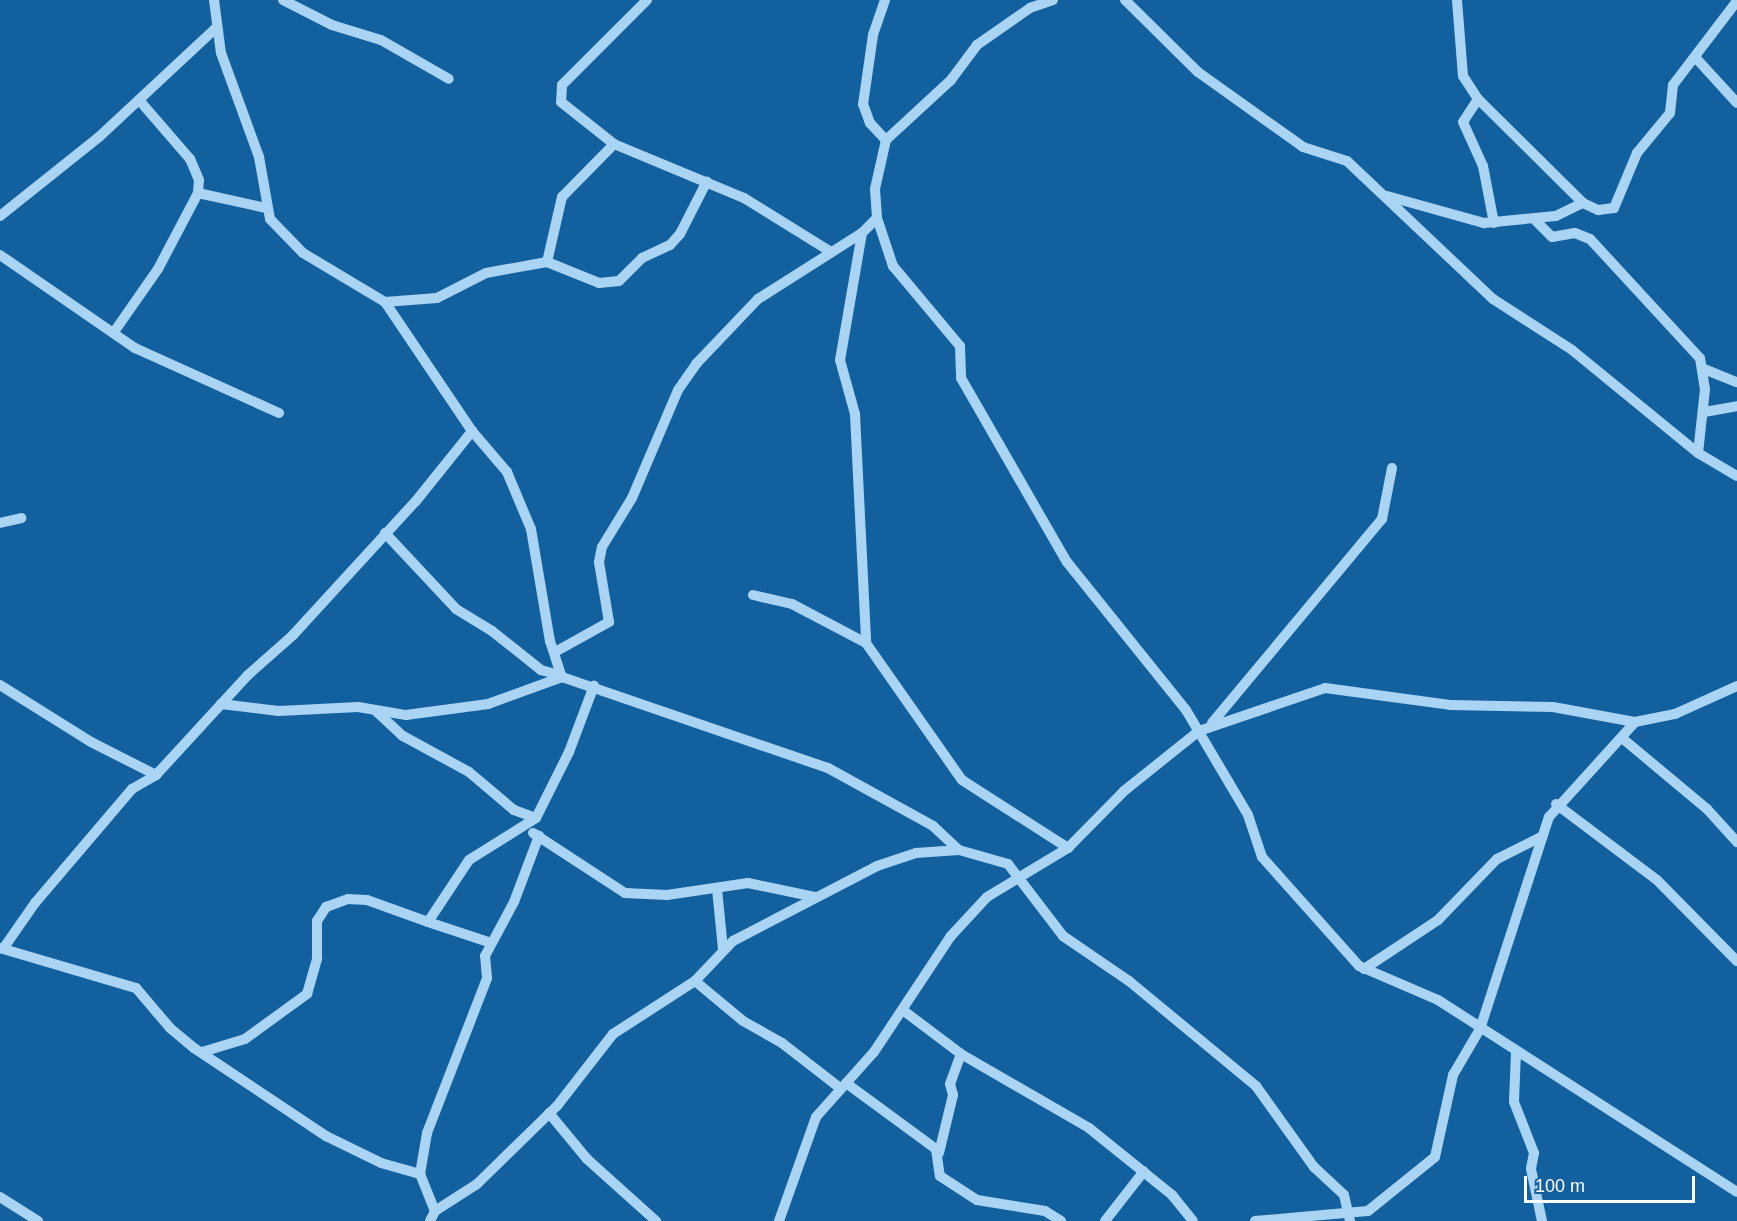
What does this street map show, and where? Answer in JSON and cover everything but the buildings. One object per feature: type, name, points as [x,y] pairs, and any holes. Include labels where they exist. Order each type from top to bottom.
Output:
[{"type":"street","points":[[214,0],[216,28],[230,84],[259,157],[266,208],[270,219],[303,253],[385,302],[472,431],[507,472],[521,496],[562,677]]},
{"type":"street","points":[[283,0],[332,25],[381,40],[449,79]]},
{"type":"street","points":[[646,0],[558,92],[561,102],[614,144],[707,181],[831,252]]},
{"type":"street","points":[[885,0],[872,42],[863,104],[870,123],[885,140]]},
{"type":"street","points":[[1053,0],[1030,8],[977,45],[951,80],[885,140],[876,181],[877,218],[893,266],[960,346],[961,378],[1067,562],[1169,686],[1199,731],[1248,815],[1267,864],[1364,969],[1438,1000],[1737,1192]]},
{"type":"street","points":[[1125,0],[1198,72],[1303,147],[1347,161],[1387,196],[1460,273],[1493,300],[1572,350],[1698,453],[1737,476]]},
{"type":"street","points":[[1457,0],[1463,76],[1478,99],[1583,203],[1608,210],[1619,203],[1637,153],[1670,113],[1673,85],[1737,1]]},
{"type":"street","points":[[0,216],[140,100],[216,28]]},
{"type":"street","points":[[1695,57],[1737,103]]},
{"type":"street","points":[[1478,99],[1463,122],[1483,166],[1494,224]]},
{"type":"street","points":[[114,332],[158,269],[198,194],[199,180],[190,159],[140,100]]},
{"type":"street","points":[[547,262],[562,198],[614,144]]},
{"type":"street","points":[[385,302],[437,298],[486,273],[547,262],[599,283],[619,281],[642,258],[670,245],[680,234],[707,181]]},
{"type":"street","points":[[198,194],[266,208]]},
{"type":"street","points":[[1387,196],[1494,224],[1535,220],[1583,203]]},
{"type":"street","points":[[555,652],[609,622],[599,562],[602,547],[632,498],[678,390],[732,321],[758,299],[862,233],[877,218]]},
{"type":"street","points":[[1535,220],[1552,237],[1575,233],[1590,239],[1700,358],[1704,369],[1704,412],[1698,453]]},
{"type":"street","points":[[862,233],[840,360],[855,414],[866,643]]},
{"type":"street","points":[[0,255],[114,332],[183,373],[279,413]]},
{"type":"street","points":[[1704,369],[1737,382]]},
{"type":"street","points":[[1704,412],[1737,406]]},
{"type":"street","points":[[420,1174],[349,1151],[170,1028],[136,988],[83,969],[2,949],[35,903],[132,789],[156,775],[221,704],[293,635],[385,533],[472,431]]},
{"type":"street","points":[[1212,724],[1382,519],[1392,468]]},
{"type":"street","points":[[0,523],[21,518]]},
{"type":"street","points":[[385,533],[456,609],[492,630],[541,670],[594,686],[828,768],[933,826],[959,850]]},
{"type":"street","points":[[753,595],[792,604],[866,643],[962,780],[1068,848]]},
{"type":"street","points":[[221,704],[279,711],[358,708],[406,714],[488,704],[562,677]]},
{"type":"street","points":[[0,685],[91,742],[156,775]]},
{"type":"street","points":[[428,922],[470,860],[525,828],[536,818],[569,752],[594,686]]},
{"type":"street","points":[[779,1221],[811,1125],[904,1011],[950,937],[980,903],[1018,876],[1068,848],[1124,791],[1199,731],[1212,724],[1325,688],[1450,705],[1553,707],[1635,722],[1675,714],[1737,686]]},
{"type":"street","points":[[376,712],[403,736],[469,772],[514,810],[536,818]]},
{"type":"street","points":[[1255,1221],[1369,1216],[1435,1157],[1453,1075],[1480,1029],[1541,837],[1556,804],[1635,722]]},
{"type":"street","points":[[1622,738],[1707,809],[1737,842]]},
{"type":"street","points":[[1556,804],[1657,880],[1737,961]]},
{"type":"street","points":[[525,828],[625,893],[645,896],[748,884],[815,897]]},
{"type":"street","points":[[539,836],[514,902],[485,956],[487,978],[427,1133],[420,1174],[432,1216],[477,1184],[549,1113],[613,1034],[695,981],[723,949],[815,897],[897,859],[959,850],[1003,862],[1018,876],[1063,936],[1129,981],[1256,1086],[1314,1167],[1344,1195],[1348,1216]]},
{"type":"street","points":[[1364,969],[1438,920],[1497,859],[1541,837]]},
{"type":"street","points":[[717,889],[723,949]]},
{"type":"street","points":[[202,1052],[245,1039],[307,994],[317,958],[317,921],[326,907],[348,899],[367,900],[491,943]]},
{"type":"street","points":[[695,981],[743,1022],[782,1043],[939,1153]]},
{"type":"street","points":[[904,1011],[961,1054],[1089,1128],[1144,1171],[1193,1221]]},
{"type":"street","points":[[1516,1052],[1514,1102],[1534,1153],[1531,1169],[1542,1221]]},
{"type":"street","points":[[961,1054],[950,1084],[953,1095],[939,1153],[940,1176],[977,1200],[1045,1211],[1061,1221]]},
{"type":"street","points":[[549,1113],[587,1159],[656,1221]]},
{"type":"street","points":[[1105,1221],[1144,1171]]},
{"type":"street","points":[[0,1197],[38,1221]]}]
